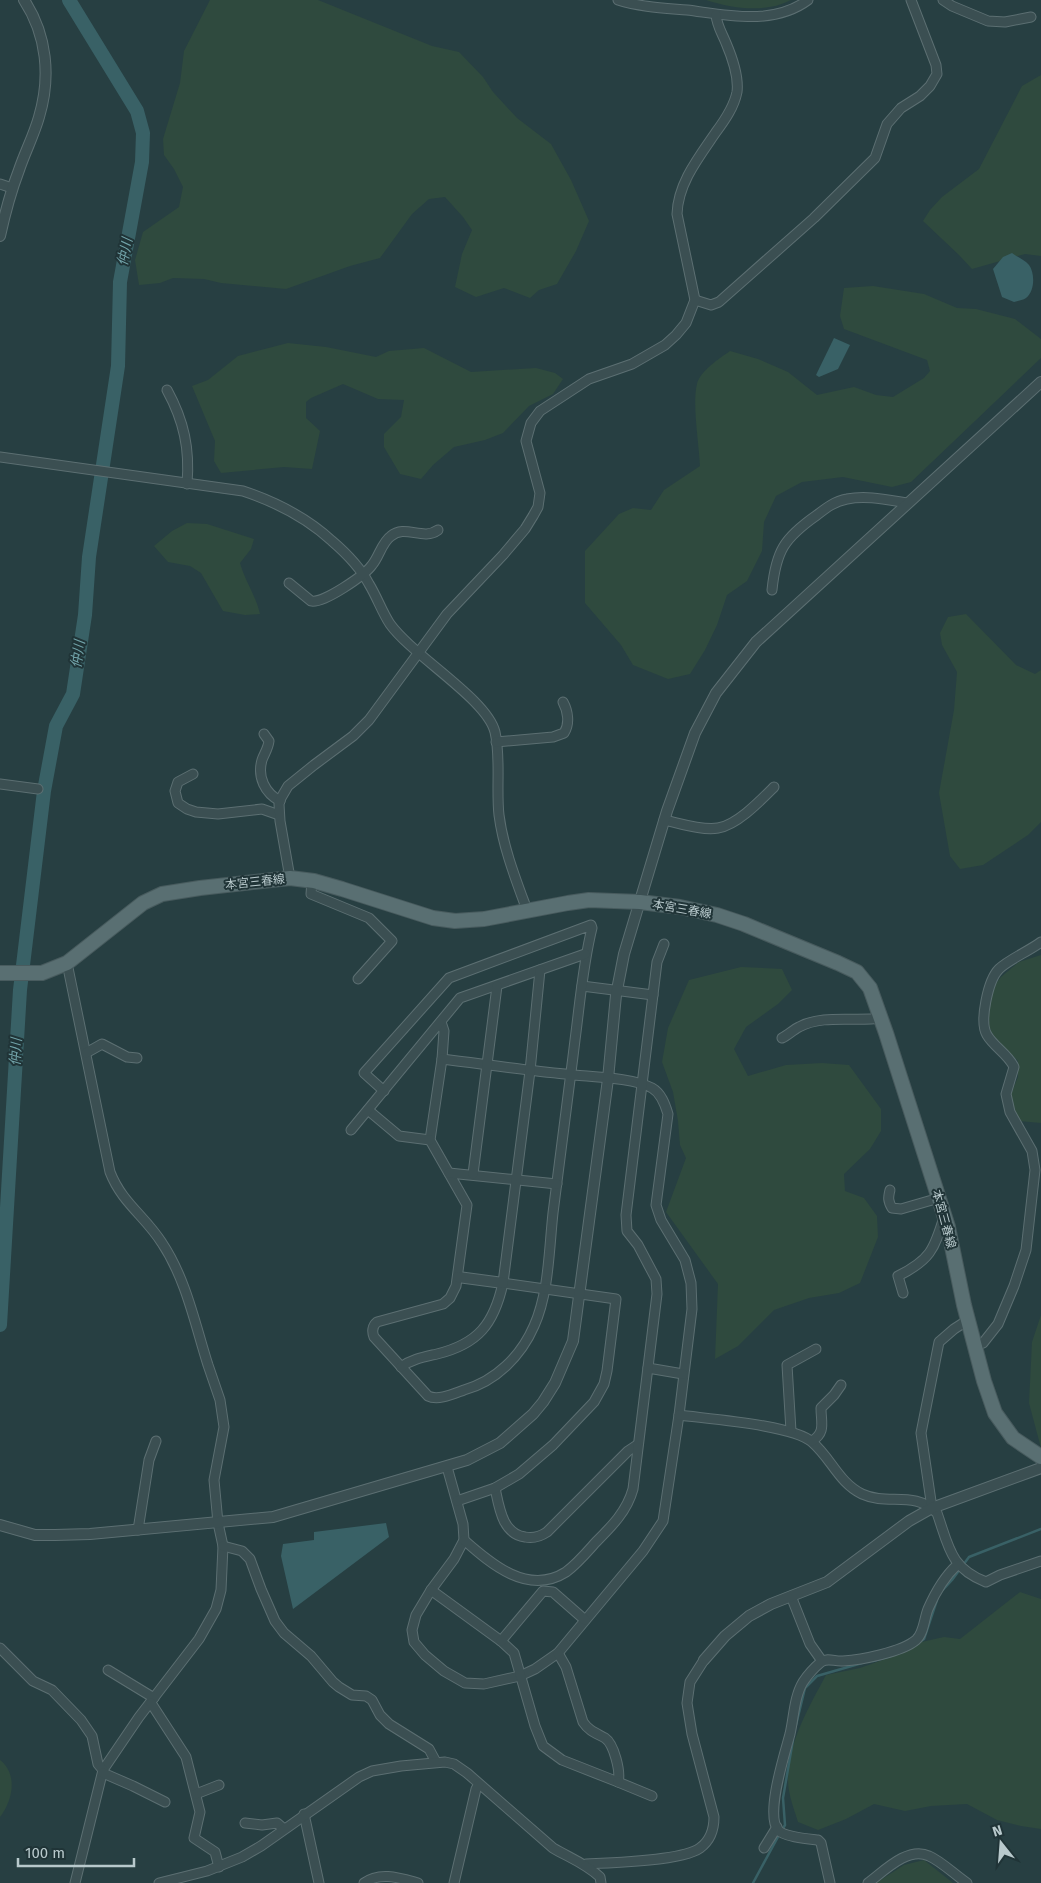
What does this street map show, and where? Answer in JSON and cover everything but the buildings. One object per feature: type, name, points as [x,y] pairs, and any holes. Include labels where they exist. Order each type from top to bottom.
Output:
[{"type":"main road","name":"本宮三春線","points":[[0,973],[42,973],[67,963],[133,910],[162,894],[290,878],[312,881],[433,918],[455,920],[471,920],[588,900],[640,902],[680,907],[717,915],[744,924],[838,963],[857,972],[863,978],[870,988],[881,1018],[945,1216],[974,1346],[995,1413],[1013,1438],[1041,1458]]},
{"type":"street","points":[[0,236],[12,188],[39,116],[46,81],[45,56],[40,33],[32,12],[24,0]]},
{"type":"street","points":[[618,0],[647,6],[744,17],[777,14],[795,8],[808,0]]},
{"type":"street","points":[[695,300],[710,305],[719,302],[814,218],[875,158],[887,124],[901,108],[920,96],[930,86],[937,74],[936,66],[912,0]]},
{"type":"street","points":[[943,0],[952,6],[988,21],[1005,22],[1031,17]]},
{"type":"street","points":[[290,878],[279,815],[280,801],[288,786],[353,736],[369,720],[447,614],[525,529],[538,507],[540,493],[526,441],[531,423],[540,410],[589,379],[632,364],[665,345],[686,323],[695,300],[677,214],[677,202],[694,164],[730,110],[737,90],[732,62],[726,42],[718,27],[716,15]]},
{"type":"street","points":[[0,184],[12,188]]},
{"type":"street","points":[[0,1525],[35,1535],[90,1534],[273,1517],[447,1467],[478,1455],[500,1443],[522,1425],[543,1402],[555,1383],[573,1341],[608,1079],[617,990],[628,936],[664,820],[695,733],[716,693],[756,642],[1041,382]]},
{"type":"street","points":[[167,390],[181,421],[188,452],[187,484]]},
{"type":"street","points":[[0,457],[243,491],[294,513],[331,540],[364,574],[390,624],[418,654],[480,707],[489,717],[495,732],[499,818],[502,834],[526,910]]},
{"type":"street","points":[[772,590],[774,570],[785,542],[798,528],[834,503],[848,498],[865,497],[908,503]]},
{"type":"street","points":[[289,583],[306,598],[315,602],[334,594],[364,574],[372,566],[390,536],[404,530],[423,534],[438,530]]},
{"type":"street","points":[[496,742],[553,737],[564,733],[568,725],[563,702]]},
{"type":"street","points":[[264,734],[269,741],[260,770],[261,775],[266,791],[271,797],[280,801]]},
{"type":"street","points":[[193,774],[178,782],[175,791],[178,803],[187,809],[196,812],[218,814],[262,809],[279,815]]},
{"type":"street","points":[[0,784],[38,790]]},
{"type":"street","points":[[664,820],[708,829],[725,827],[740,818],[774,788]]},
{"type":"street","points":[[312,881],[311,894],[369,918],[392,941],[358,979]]},
{"type":"street","points":[[384,1091],[364,1072],[448,978],[591,925],[592,928],[585,954],[544,1288],[538,1317],[525,1344],[516,1356],[482,1383],[454,1394],[431,1398],[428,1396],[373,1334],[374,1326],[378,1322],[443,1304],[452,1296],[458,1277],[466,1205],[450,1173],[430,1140],[442,1060],[444,1031],[441,1022]]},
{"type":"street","points":[[974,1346],[983,1343],[998,1324],[1014,1286],[1026,1250],[1038,1170],[1032,1151],[1010,1112],[1006,1094],[1014,1067],[1010,1058],[987,1035],[983,1025],[984,1012],[989,992],[998,970],[1041,942]]},
{"type":"street","points":[[464,1540],[496,1565],[517,1578],[535,1580],[554,1577],[565,1572],[601,1537],[624,1511],[630,1501],[657,1294],[656,1279],[649,1264],[627,1231],[626,1215],[657,962],[664,944]]},
{"type":"street","points":[[351,1130],[460,998],[585,954]]},
{"type":"street","points":[[67,963],[110,1172],[120,1193],[161,1241],[176,1266],[220,1400],[224,1427],[214,1480],[218,1523],[223,1546],[221,1590],[216,1609],[199,1639],[152,1700],[103,1771],[75,1883]]},
{"type":"street","points":[[401,1367],[409,1361],[456,1348],[474,1339],[484,1329],[493,1315],[503,1283],[530,1070],[540,970]]},
{"type":"street","points":[[473,1174],[497,986]]},
{"type":"street","points":[[582,986],[653,995]]},
{"type":"street","points":[[782,1038],[799,1027],[810,1023],[881,1018]]},
{"type":"street","points":[[86,1053],[102,1044],[127,1057],[137,1058]]},
{"type":"street","points":[[442,1060],[642,1084],[658,1093],[668,1114],[656,1204],[660,1220],[685,1260],[690,1277],[692,1309],[664,1521],[643,1551],[558,1653],[535,1669],[520,1676],[484,1684],[465,1683],[444,1671],[425,1655],[414,1642],[412,1630],[416,1615],[431,1590],[454,1559],[464,1540],[463,1524],[447,1467]]},
{"type":"street","points":[[368,1110],[399,1136],[430,1140]]},
{"type":"street","points":[[450,1173],[557,1184]]},
{"type":"street","points":[[890,1190],[888,1199],[892,1208],[901,1209],[939,1198]]},
{"type":"street","points":[[903,1294],[898,1276],[917,1267],[927,1258],[933,1249],[945,1216]]},
{"type":"street","points":[[457,1500],[495,1488],[519,1474],[553,1445],[594,1402],[604,1384],[607,1371],[616,1299],[458,1277]]},
{"type":"street","points":[[932,1508],[921,1433],[939,1342],[968,1320]]},
{"type":"street","points":[[791,1431],[787,1364],[816,1349]]},
{"type":"street","points":[[648,1368],[683,1374]]},
{"type":"street","points":[[812,1442],[819,1437],[822,1431],[821,1408],[841,1385]]},
{"type":"street","points":[[679,1415],[791,1431],[804,1436],[812,1442],[843,1480],[856,1491],[870,1497],[920,1501],[932,1508],[937,1513],[957,1565],[976,1578],[986,1582],[1000,1575],[1041,1561]]},
{"type":"street","points":[[138,1530],[149,1460],[156,1441]]},
{"type":"street","points":[[495,1488],[502,1516],[509,1529],[523,1537],[536,1537],[548,1532],[628,1451],[637,1446]]},
{"type":"street","points":[[586,1864],[636,1861],[684,1854],[700,1848],[708,1840],[714,1828],[714,1817],[692,1734],[687,1703],[690,1682],[704,1660],[725,1636],[748,1616],[827,1582],[909,1521],[932,1508],[1041,1468]]},
{"type":"street","points":[[223,1546],[242,1551],[250,1559],[261,1589],[276,1621],[284,1633],[311,1656],[339,1688],[352,1695],[366,1696],[372,1700],[380,1715],[389,1724],[429,1749],[436,1762]]},
{"type":"street","points":[[764,1848],[776,1827],[775,1799],[782,1760],[790,1732],[792,1714],[803,1682],[822,1662],[830,1659],[839,1661],[862,1660],[905,1646],[916,1640],[924,1626],[928,1610],[936,1592],[957,1565]]},
{"type":"street","points":[[431,1590],[502,1641],[514,1653],[535,1726],[543,1746],[562,1760],[652,1796]]},
{"type":"street","points":[[502,1641],[543,1591],[553,1592],[585,1620]]},
{"type":"street","points":[[791,1596],[810,1644],[822,1662]]},
{"type":"street","points":[[0,1648],[33,1680],[52,1690],[82,1720],[92,1736],[98,1764],[103,1771],[165,1802]]},
{"type":"street","points":[[558,1653],[566,1667],[583,1722],[587,1728],[606,1739],[610,1745],[619,1770],[618,1782]]},
{"type":"street","points":[[108,1670],[152,1700],[186,1756],[200,1812],[194,1838],[215,1852],[219,1867]]},
{"type":"street","points":[[160,1883],[187,1880],[242,1858],[364,1774],[401,1766],[445,1762],[454,1764],[553,1848],[586,1864],[600,1877],[601,1883]]},
{"type":"street","points":[[454,1883],[476,1789],[479,1784]]},
{"type":"street","points":[[196,1794],[219,1785]]},
{"type":"street","points":[[304,1814],[319,1883]]},
{"type":"street","points":[[245,1823],[262,1825],[277,1823],[284,1829]]},
{"type":"street","points":[[776,1827],[782,1834],[818,1840],[821,1843],[830,1883]]},
{"type":"street","points":[[868,1883],[900,1860],[917,1853],[930,1856],[967,1883]]},
{"type":"street","points":[[364,1883],[369,1879],[389,1876],[418,1883]]},
{"type":"green space","points":[[210,0],[318,0],[432,46],[459,52],[483,77],[493,92],[517,118],[551,144],[571,180],[589,221],[576,251],[557,284],[539,290],[530,298],[504,288],[476,297],[455,287],[462,254],[472,230],[445,197],[429,199],[412,214],[380,258],[350,266],[286,289],[221,283],[204,279],[173,278],[160,283],[139,285],[135,260],[143,232],[179,207],[183,187],[164,155],[163,139],[180,83],[184,51]]},
{"type":"green space","points":[[706,0],[791,0],[771,7],[749,8],[727,6]]},
{"type":"green space","points":[[1041,75],[1041,256],[1025,254],[972,269],[923,221],[942,197],[979,169],[1022,86]]},
{"type":"green space","points":[[873,286],[924,294],[957,308],[976,309],[1015,319],[1041,339],[1041,358],[911,482],[892,487],[843,477],[802,482],[776,496],[764,522],[762,551],[747,581],[727,595],[717,625],[705,650],[690,674],[668,679],[633,665],[621,645],[585,603],[585,551],[619,514],[633,508],[651,510],[664,490],[700,466],[695,412],[697,384],[706,370],[730,351],[758,359],[788,372],[817,395],[854,387],[876,395],[893,397],[924,378],[930,371],[927,360],[844,329],[840,316],[844,288]]},
{"type":"green space","points":[[288,343],[326,347],[376,357],[389,351],[424,348],[471,372],[536,368],[555,373],[563,379],[553,394],[529,406],[503,433],[485,440],[454,447],[433,465],[421,479],[400,474],[384,447],[384,434],[401,417],[404,400],[378,399],[343,384],[306,402],[306,418],[320,431],[312,469],[284,467],[221,473],[214,461],[215,441],[192,386],[208,380],[238,356]]},
{"type":"green space","points":[[187,523],[207,524],[254,539],[251,549],[240,563],[260,614],[245,615],[223,611],[201,573],[190,566],[168,562],[154,546],[172,531]]},
{"type":"green space","points":[[966,614],[1016,665],[1035,674],[1041,670],[1041,822],[1028,835],[983,865],[960,869],[950,856],[939,793],[954,710],[957,672],[942,645],[940,633],[948,617]]},
{"type":"green space","points":[[1041,955],[1041,1123],[1019,1121],[1008,1101],[1018,1077],[1018,1061],[992,1035],[982,1002],[1001,977],[1019,962]]},
{"type":"green space","points":[[741,967],[782,969],[792,990],[778,1004],[746,1027],[734,1049],[748,1076],[786,1065],[822,1063],[849,1065],[881,1109],[881,1131],[870,1149],[844,1174],[845,1191],[864,1198],[877,1216],[878,1237],[860,1283],[839,1293],[809,1298],[774,1310],[738,1346],[715,1359],[718,1284],[666,1212],[686,1158],[680,1145],[673,1092],[662,1062],[668,1028],[689,980]]},
{"type":"green space","points":[[1041,1315],[1041,1448],[1029,1403],[1032,1342]]},
{"type":"green space","points":[[1020,1592],[1041,1599],[1041,1829],[997,1820],[967,1804],[931,1806],[905,1811],[874,1804],[846,1819],[818,1830],[798,1822],[788,1785],[789,1766],[801,1725],[826,1675],[860,1668],[888,1658],[917,1643],[944,1637],[960,1639]]},
{"type":"green space","points":[[0,1760],[9,1772],[12,1787],[8,1803],[0,1817]]},
{"type":"green space","points":[[924,1860],[953,1883],[876,1883],[904,1865]]},
{"type":"water","points":[[1012,253],[1029,265],[1033,277],[1029,295],[1025,299],[1014,302],[1002,297],[993,269],[1003,257]]},
{"type":"water","points":[[834,338],[850,345],[838,369],[819,377],[816,375]]},
{"type":"water","points":[[386,1523],[389,1537],[293,1609],[281,1556],[283,1544],[314,1540],[314,1532]]},
{"type":"waterway","name":"仲川","points":[[0,1325],[20,990],[44,791],[56,726],[73,694],[85,615],[89,557],[118,366],[120,282],[142,162],[143,133],[137,111],[69,0]]},
{"type":"waterway","points":[[940,1593],[969,1557],[1041,1529]]},
{"type":"waterway","points":[[921,1641],[924,1639],[937,1600]]},
{"type":"waterway","points":[[873,1661],[891,1656]]},
{"type":"waterway","points":[[796,1725],[805,1688],[817,1676],[862,1663]]},
{"type":"waterway","points":[[782,1830],[785,1825],[783,1798],[793,1740]]},
{"type":"waterway","points":[[753,1883],[779,1835]]}]
